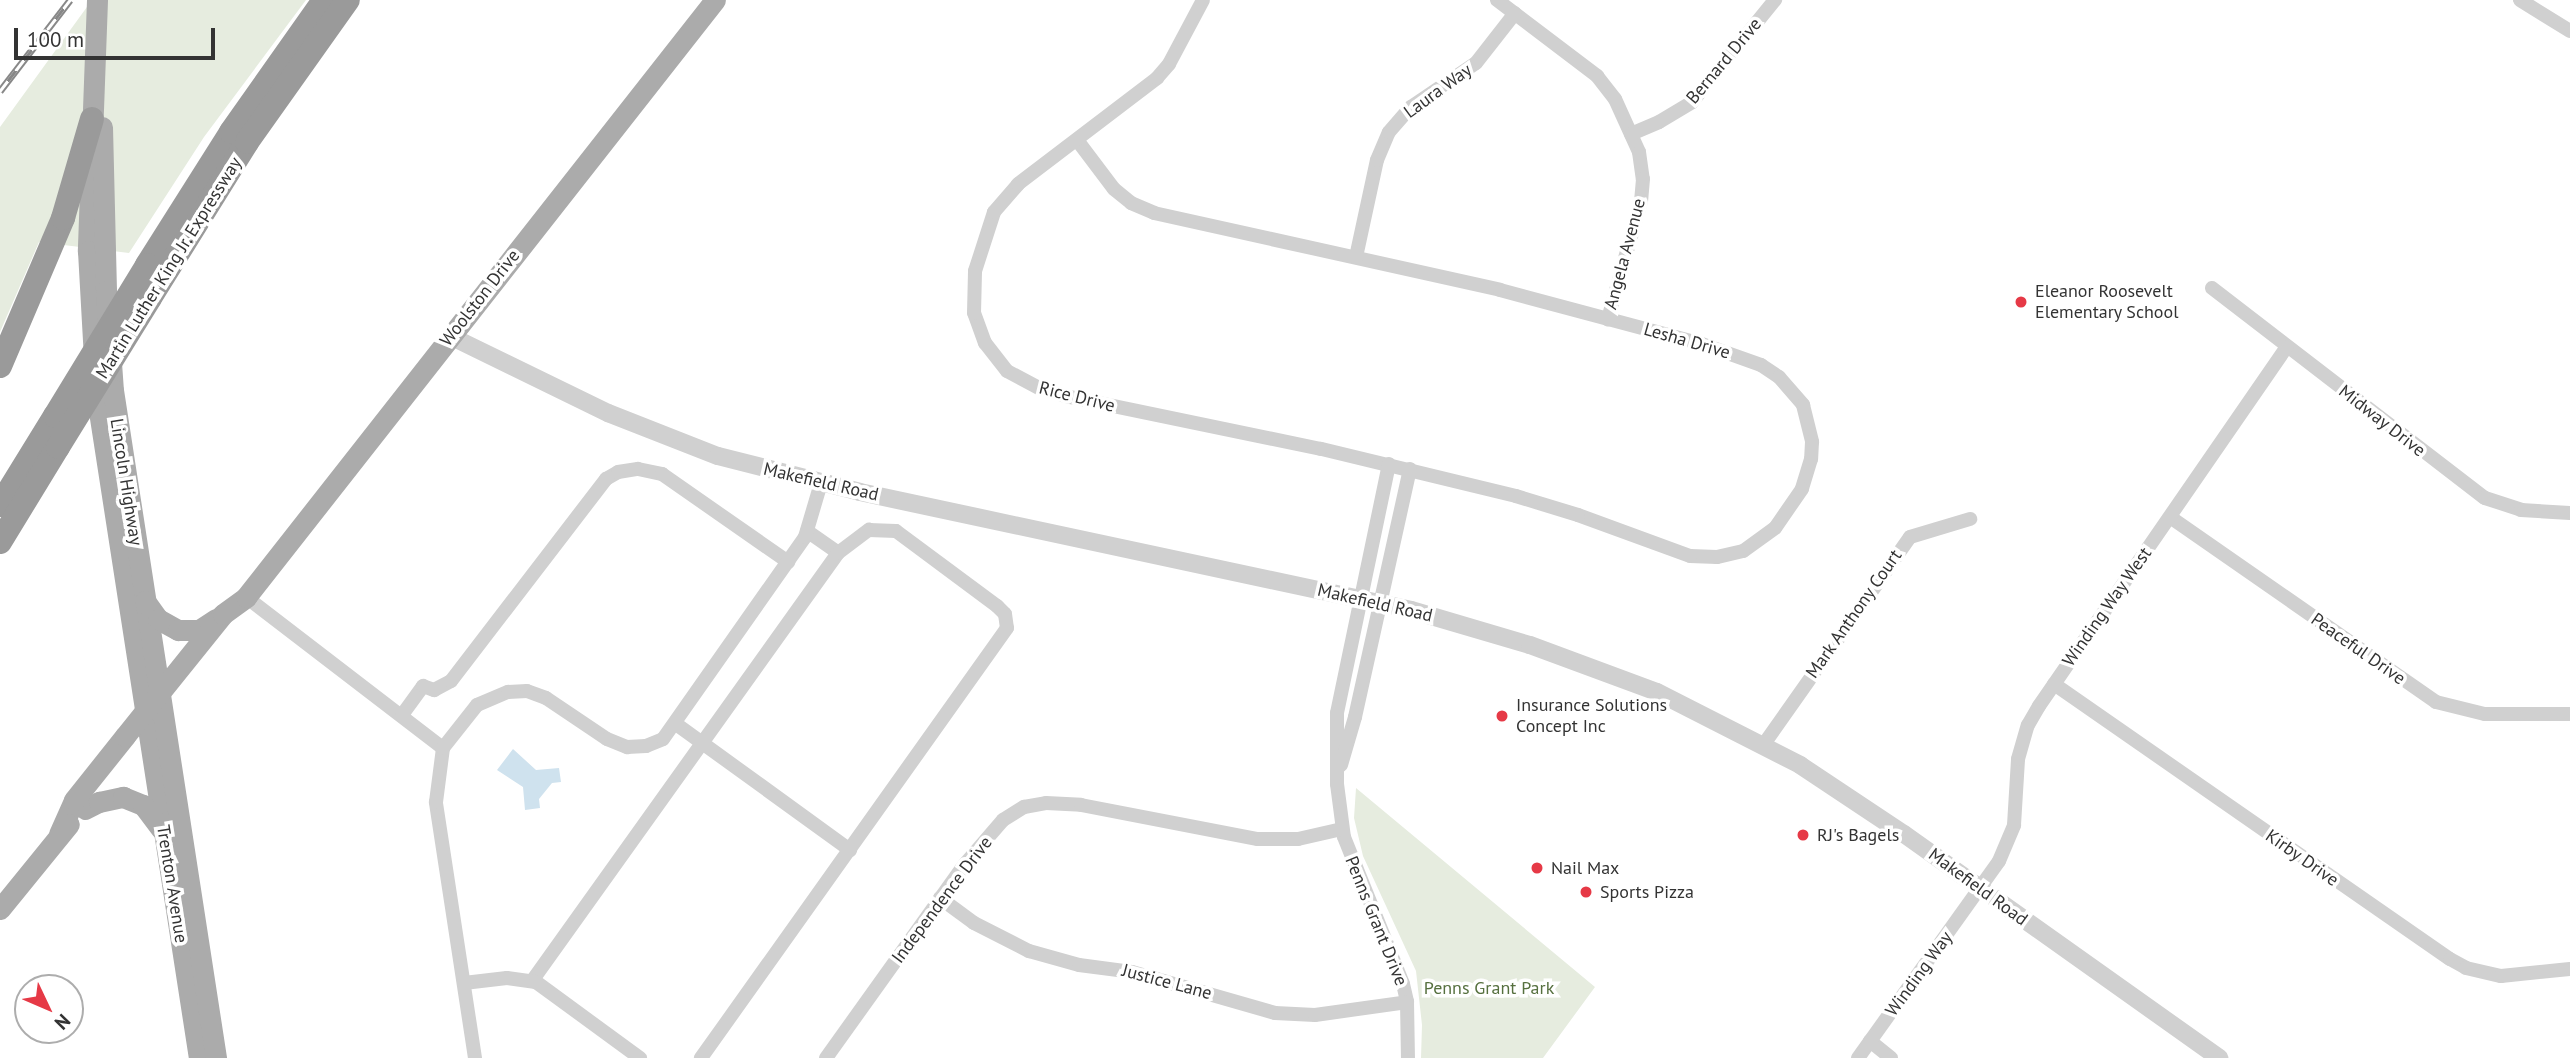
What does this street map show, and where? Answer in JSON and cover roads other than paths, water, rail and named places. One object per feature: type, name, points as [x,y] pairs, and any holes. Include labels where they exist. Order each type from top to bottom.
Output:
[{"type":"highway","name":"Martin Luther King Jr. Expressway","points":[[0,505],[238,121],[324,0]]},
{"type":"highway","name":"Martin Luther King Jr. Expressway","points":[[0,542],[241,151],[348,0]]},
{"type":"highway","points":[[0,366],[63,218],[92,119]]},
{"type":"main road","name":"Lincoln Highway","points":[[97,0],[97,47],[105,167],[108,341],[119,439],[144,598],[153,713]]},
{"type":"main road","name":"Woolston Drive","points":[[153,713],[234,623],[246,597],[715,0]]},
{"type":"main road","name":"Lincoln Highway","points":[[97,47],[88,251],[91,342],[102,442],[153,713]]},
{"type":"main road","name":"Woolston Drive","points":[[153,713],[223,614],[246,597]]},
{"type":"main road","points":[[144,598],[158,619],[178,630],[199,630],[223,614]]},
{"type":"main road","points":[[0,909],[59,834],[85,809],[153,713]]},
{"type":"main road","points":[[59,834],[74,800],[153,713]]},
{"type":"main road","points":[[153,713],[216,1058]]},
{"type":"main road","name":"Trenton Avenue","points":[[153,713],[164,836],[199,1058]]},
{"type":"main road","points":[[85,809],[111,798],[134,800],[152,814],[164,836]]},
{"type":"street","name":"Rice Drive","points":[[1203,0],[1169,64],[1157,78],[1018,184],[1000,203],[979,253],[974,283],[974,313],[985,343],[996,359],[1023,381],[1069,397],[1410,470]]},
{"type":"street","name":"Angela Avenue","points":[[1497,0],[1597,76],[1609,90],[1631,134],[1642,166],[1641,201],[1608,319]]},
{"type":"street","name":"Bernard Drive","points":[[1631,134],[1659,122],[1692,102],[1775,0]]},
{"type":"street","points":[[2520,0],[2570,31]]},
{"type":"street","name":"Laura Way","points":[[1356,257],[1377,160],[1389,132],[1411,107],[1476,62],[1515,13]]},
{"type":"street","name":"Lesha Drive","points":[[1077,140],[1114,189],[1131,203],[1154,213],[1500,290],[1702,344],[1761,365],[1779,377],[1803,405],[1812,442],[1807,476],[1795,503],[1775,528],[1755,545],[1731,555],[1690,556],[1566,511],[1410,470]]},
{"type":"street","name":"Midway Drive","points":[[2212,288],[2485,498],[2521,510],[2570,513]]},
{"type":"street","name":"Makefield Road","points":[[450,336],[608,413],[671,439],[770,471],[1361,598],[1530,645],[1611,673],[1657,692],[1764,744],[1889,824],[2219,1058]]},
{"type":"street","name":"Winding Way West","points":[[1979,889],[2009,841],[2014,825],[2018,759],[2028,725],[2287,347]]},
{"type":"street","name":"Penns Grant Drive","points":[[1389,464],[1337,713],[1337,784],[1342,829],[1393,953],[1407,1002],[1408,1058]]},
{"type":"street","points":[[402,715],[423,686],[434,691],[451,681],[606,480],[618,472],[638,469],[662,474],[788,562]]},
{"type":"street","name":"Penns Grant Drive","points":[[1337,784],[1410,470]]},
{"type":"street","points":[[475,1058],[436,802],[443,748],[477,705],[508,692],[527,691],[546,698],[607,739],[627,747],[646,746],[663,739],[788,562],[807,531],[821,483]]},
{"type":"street","name":"Peaceful Drive","points":[[2169,517],[2436,702],[2484,714],[2570,714]]},
{"type":"street","name":"Mark Anthony Court","points":[[1764,744],[1910,537],[1970,519]]},
{"type":"street","points":[[532,981],[838,553],[869,530],[895,531],[997,606],[1007,621],[1002,638],[701,1058]]},
{"type":"street","points":[[807,531],[838,553]]},
{"type":"street","points":[[246,597],[443,748]]},
{"type":"street","name":"Kirby Drive","points":[[2054,684],[2466,968],[2501,976],[2570,969]]},
{"type":"street","points":[[676,724],[850,850]]},
{"type":"street","name":"Independence Drive","points":[[827,1058],[940,898],[1003,820],[1024,807],[1046,803],[1081,805],[1258,839],[1298,839],[1342,829]]},
{"type":"street","name":"Winding Way","points":[[1858,1058],[1979,889]]},
{"type":"street","name":"Justice Lane","points":[[940,898],[974,923],[1029,950],[1079,965],[1132,972],[1275,1013],[1315,1015],[1407,1002]]},
{"type":"street","points":[[464,983],[506,978],[532,981],[640,1058]]},
{"type":"street","points":[[1870,1041],[1891,1058]]},
{"type":"water","points":[[513,749],[536,770],[559,768],[561,782],[552,783],[539,799],[540,808],[525,810],[523,787],[497,770]]},
{"type":"railway","points":[[0,91],[70,0]]},
{"type":"place","name":"Eleanor Roosevelt Elementary School","points":[[2021,302]]},
{"type":"place","name":"Insurance Solutions Concept Inc","points":[[1502,716]]},
{"type":"place","name":"RJ's Bagels","points":[[1803,835]]},
{"type":"place","name":"Nail Max","points":[[1537,868]]},
{"type":"place","name":"Sports Pizza","points":[[1586,892]]},
{"type":"park label","name":"Penns Grant Park","points":[[1489,988]]}]
